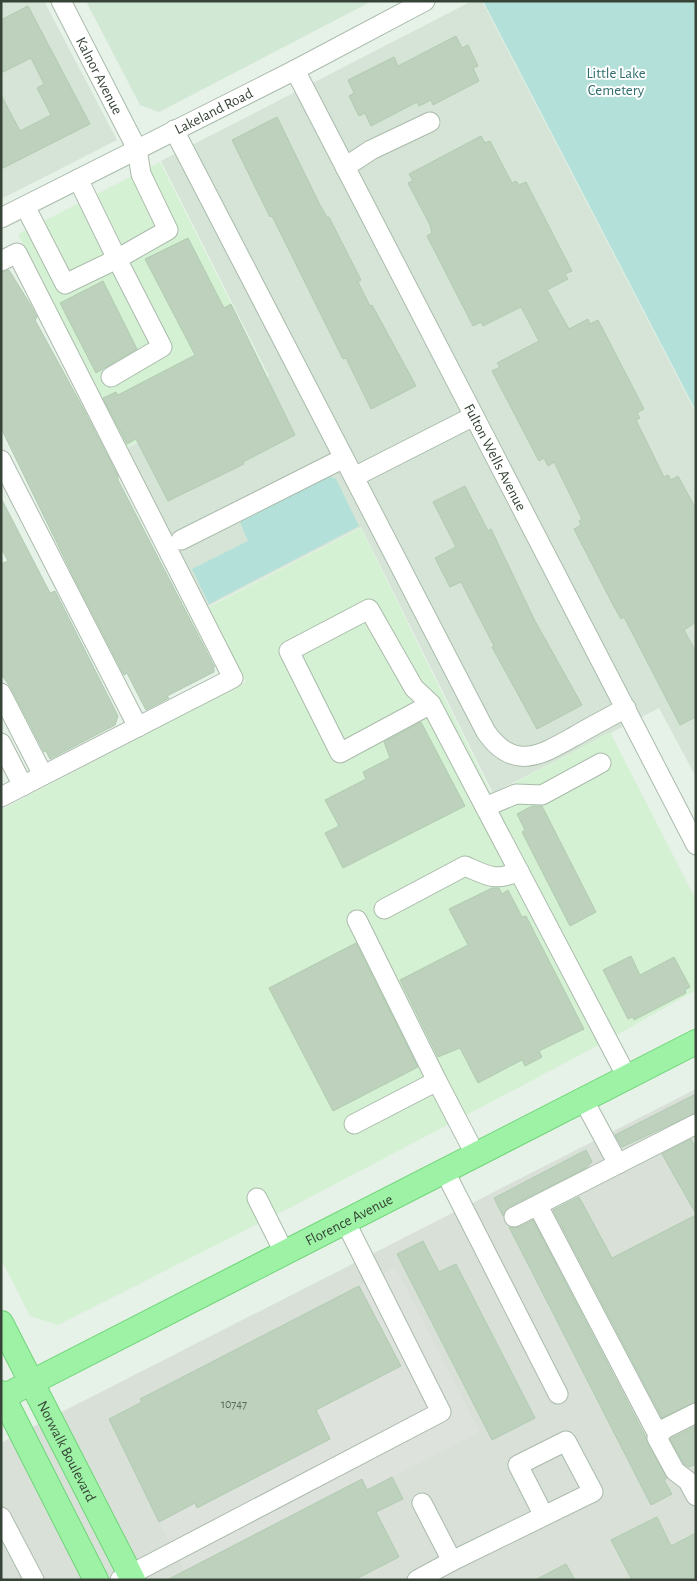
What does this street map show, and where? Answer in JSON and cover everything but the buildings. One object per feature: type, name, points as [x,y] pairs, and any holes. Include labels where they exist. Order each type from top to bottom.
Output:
[{"type":"main road","name":"Florence Avenue","points":[[2,1398],[33,1384],[284,1252],[696,1042]]},
{"type":"main road","name":"Norwalk Boulevard","points":[[1,1322],[127,1578]]},
{"type":"main road","points":[[2,1398],[96,1580]]},
{"type":"street","name":"Kalnor Avenue","points":[[61,1],[137,149],[141,174],[168,230],[117,259]]},
{"type":"street","name":"Lakeland Road","points":[[1,218],[295,70],[425,1]]},
{"type":"street","name":"Fulton Wells Avenue","points":[[295,70],[696,845]]},
{"type":"street","points":[[345,167],[430,122]]},
{"type":"street","points":[[174,130],[493,743],[506,752],[523,757],[542,754],[626,708]]},
{"type":"street","points":[[78,179],[162,347],[111,377]]},
{"type":"street","points":[[25,206],[65,284],[117,259]]},
{"type":"street","points":[[1,261],[17,253],[233,678],[1,797]]},
{"type":"street","points":[[354,477],[474,416]]},
{"type":"street","points":[[181,540],[344,458]]},
{"type":"street","points":[[1,460],[138,727]]},
{"type":"street","points":[[431,704],[340,753],[289,651],[369,609],[414,688],[431,704],[627,1077]]},
{"type":"street","points":[[1,693],[43,775]]},
{"type":"street","points":[[1,743],[23,786]]},
{"type":"street","points":[[486,808],[516,794],[542,795],[601,763]]},
{"type":"street","points":[[384,910],[465,866],[485,874],[503,878],[519,871]]},
{"type":"street","points":[[357,920],[437,1081],[476,1154]]},
{"type":"street","points":[[354,1124],[437,1081]]},
{"type":"street","points":[[583,1099],[618,1164]]},
{"type":"street","points":[[514,1218],[696,1124]]},
{"type":"street","points":[[444,1170],[558,1394]]},
{"type":"street","points":[[258,1198],[284,1252]]},
{"type":"street","points":[[538,1206],[650,1422],[655,1429],[664,1430]]},
{"type":"street","points":[[127,1578],[441,1412],[345,1221]]},
{"type":"street","points":[[696,1413],[664,1430],[657,1438],[675,1471],[688,1481],[696,1496]]},
{"type":"street","points":[[422,1503],[452,1561]]},
{"type":"street","points":[[417,1580],[544,1516]]},
{"type":"street","points":[[1,1517],[34,1580]]},
{"type":"shaded area","points":[[1,1],[44,1],[117,140],[1,199]]},
{"type":"shaded area","points":[[86,1],[372,1],[159,112],[140,105]]},
{"type":"shaded area","points":[[472,1],[482,1],[696,413],[696,777],[659,708],[493,793],[361,527],[208,606],[127,448],[269,376],[161,161]]},
{"type":"shaded area","points":[[160,162],[267,375],[127,447],[18,234]]},
{"type":"shaded area","points":[[361,528],[492,795],[610,732],[696,900],[696,990],[599,1045],[301,1202],[58,1325],[30,1316],[1,1259],[1,810],[246,682],[209,607]]},
{"type":"shaded area","points":[[696,1089],[696,1580],[1,1580],[1,1443]]},
{"type":"shaded area","points":[[395,1267],[480,1432],[367,1490],[361,1479],[185,1571],[159,1522],[195,1503],[197,1508],[330,1439],[316,1410],[400,1366],[359,1286]]},
{"type":"green space","name":"Little Lake Cemetery","points":[[483,1],[696,1],[696,411]]},
{"type":"green space","points":[[328,476],[336,479],[359,526],[209,604],[192,569],[248,541],[240,522]]}]
